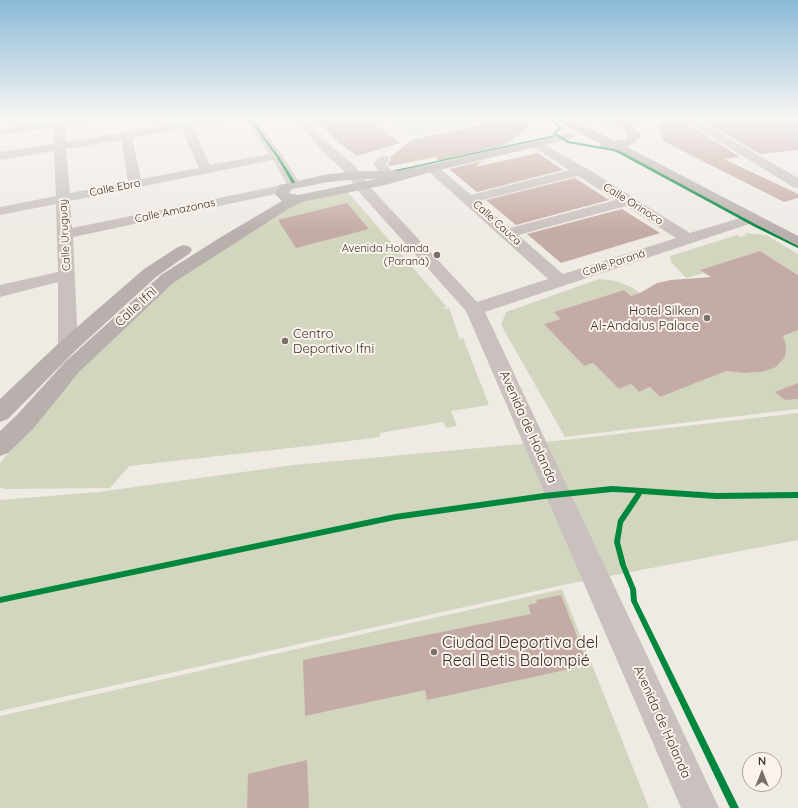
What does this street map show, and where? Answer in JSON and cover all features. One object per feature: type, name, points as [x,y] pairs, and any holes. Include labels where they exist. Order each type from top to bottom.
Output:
[{"type":"main road","points":[[295,191],[430,168],[480,157]]},
{"type":"main road","points":[[639,157],[798,242]]},
{"type":"main road","points":[[660,157],[798,230]]},
{"type":"main road","points":[[358,180],[398,178],[430,168]]},
{"type":"main road","name":"Calle Ifni","points":[[0,413],[68,346],[150,273],[174,256],[295,191]]},
{"type":"main road","name":"Calle Ifni","points":[[0,446],[25,422],[72,367],[167,279],[283,206],[295,191]]},
{"type":"street","name":"Calle Uruguay","points":[[61,157],[67,275],[68,346]]},
{"type":"street","points":[[130,157],[135,184]]},
{"type":"street","points":[[200,157],[206,170]]},
{"type":"street","name":"Calle Ebro","points":[[0,211],[274,157]]},
{"type":"street","points":[[278,157],[295,191]]},
{"type":"street","name":"Avenida de Holanda","points":[[337,157],[348,167],[474,309],[700,808]]},
{"type":"street","name":"Calle Orinoco","points":[[557,157],[688,239]]},
{"type":"street","points":[[752,157],[798,184]]},
{"type":"street","points":[[384,160],[379,164],[389,174]]},
{"type":"street","name":"Calle Cauca","points":[[430,168],[470,199],[561,280]]},
{"type":"street","points":[[470,199],[581,171]]},
{"type":"street","name":"Calle Amazonas","points":[[65,234],[295,191]]},
{"type":"street","points":[[508,233],[628,201]]},
{"type":"street","name":"Calle Paraná","points":[[474,309],[753,218]]},
{"type":"street","points":[[0,291],[67,275]]},
{"type":"green space","name":"Centro Deportivo Ifni","points":[[346,190],[446,306],[443,309],[449,308],[460,339],[463,338],[489,405],[451,411],[457,426],[446,428],[443,422],[380,433],[380,437],[129,466],[110,488],[4,489],[0,487],[0,464],[21,434],[80,367],[166,284],[295,203]]},
{"type":"green space","points":[[744,233],[766,235],[798,254],[798,275],[760,251],[701,270],[704,273],[686,278],[671,262],[670,256],[737,235],[741,237],[747,235]]},
{"type":"green space","points":[[599,279],[616,281],[631,287],[640,293],[631,296],[624,290],[554,312],[560,319],[545,324],[584,366],[593,363],[619,389],[631,384],[639,392],[650,387],[660,397],[724,371],[744,373],[762,372],[783,336],[798,330],[798,409],[565,437],[501,325],[506,312]]},
{"type":"green space","points":[[798,413],[798,540],[563,585],[0,711],[0,500],[98,492],[294,465],[565,440]]},
{"type":"green space","name":"Ciudad Deportiva del Real Betis Balompié","points":[[562,589],[649,808],[0,808],[0,716]]},
{"type":"building","points":[[390,157],[458,157],[440,161],[435,157],[390,166],[388,164],[391,160]]},
{"type":"building","points":[[521,157],[543,157],[563,170],[477,192],[449,169],[483,161],[475,167]]},
{"type":"building","points":[[694,157],[740,157],[724,159],[798,194],[798,198],[784,202]]},
{"type":"building","points":[[575,178],[609,200],[516,225],[486,200]]},
{"type":"building","points":[[347,203],[369,229],[296,248],[278,220]]},
{"type":"building","points":[[622,209],[660,233],[561,263],[527,234]]},
{"type":"building","points":[[760,251],[798,275],[798,330],[783,336],[786,345],[785,357],[776,367],[762,372],[744,373],[726,371],[660,397],[650,387],[639,392],[631,384],[619,389],[593,363],[584,366],[544,324],[560,319],[554,312],[624,290],[631,296],[640,293],[657,283],[671,280],[711,277],[700,270]]},
{"type":"building","points":[[798,383],[798,399],[785,400],[775,392]]},
{"type":"building","points":[[561,595],[588,665],[427,700],[425,690],[305,716],[303,660],[531,614],[528,605],[537,603],[536,600]]},
{"type":"building","points":[[307,760],[309,808],[247,808],[248,774]]},
{"type":"cycle path","points":[[277,157],[293,182]]},
{"type":"cycle path","points":[[397,170],[458,157]]},
{"type":"cycle path","points":[[628,157],[798,247]]},
{"type":"cycle path","points":[[0,600],[395,517],[544,496],[612,489],[716,496],[798,495]]},
{"type":"cycle path","points":[[640,491],[620,522],[617,542],[623,565],[633,589],[634,601],[735,808]]},
{"type":"place","name":"Avenida Holanda (Paraná)","points":[[437,255]]},
{"type":"place","name":"Hotel Silken Al-Andalus Palace","points":[[707,318]]},
{"type":"place","name":"Centro Deportivo Ifni","points":[[285,341]]},
{"type":"place","name":"Ciudad Deportiva del Real Betis Balompié","points":[[434,652]]}]
